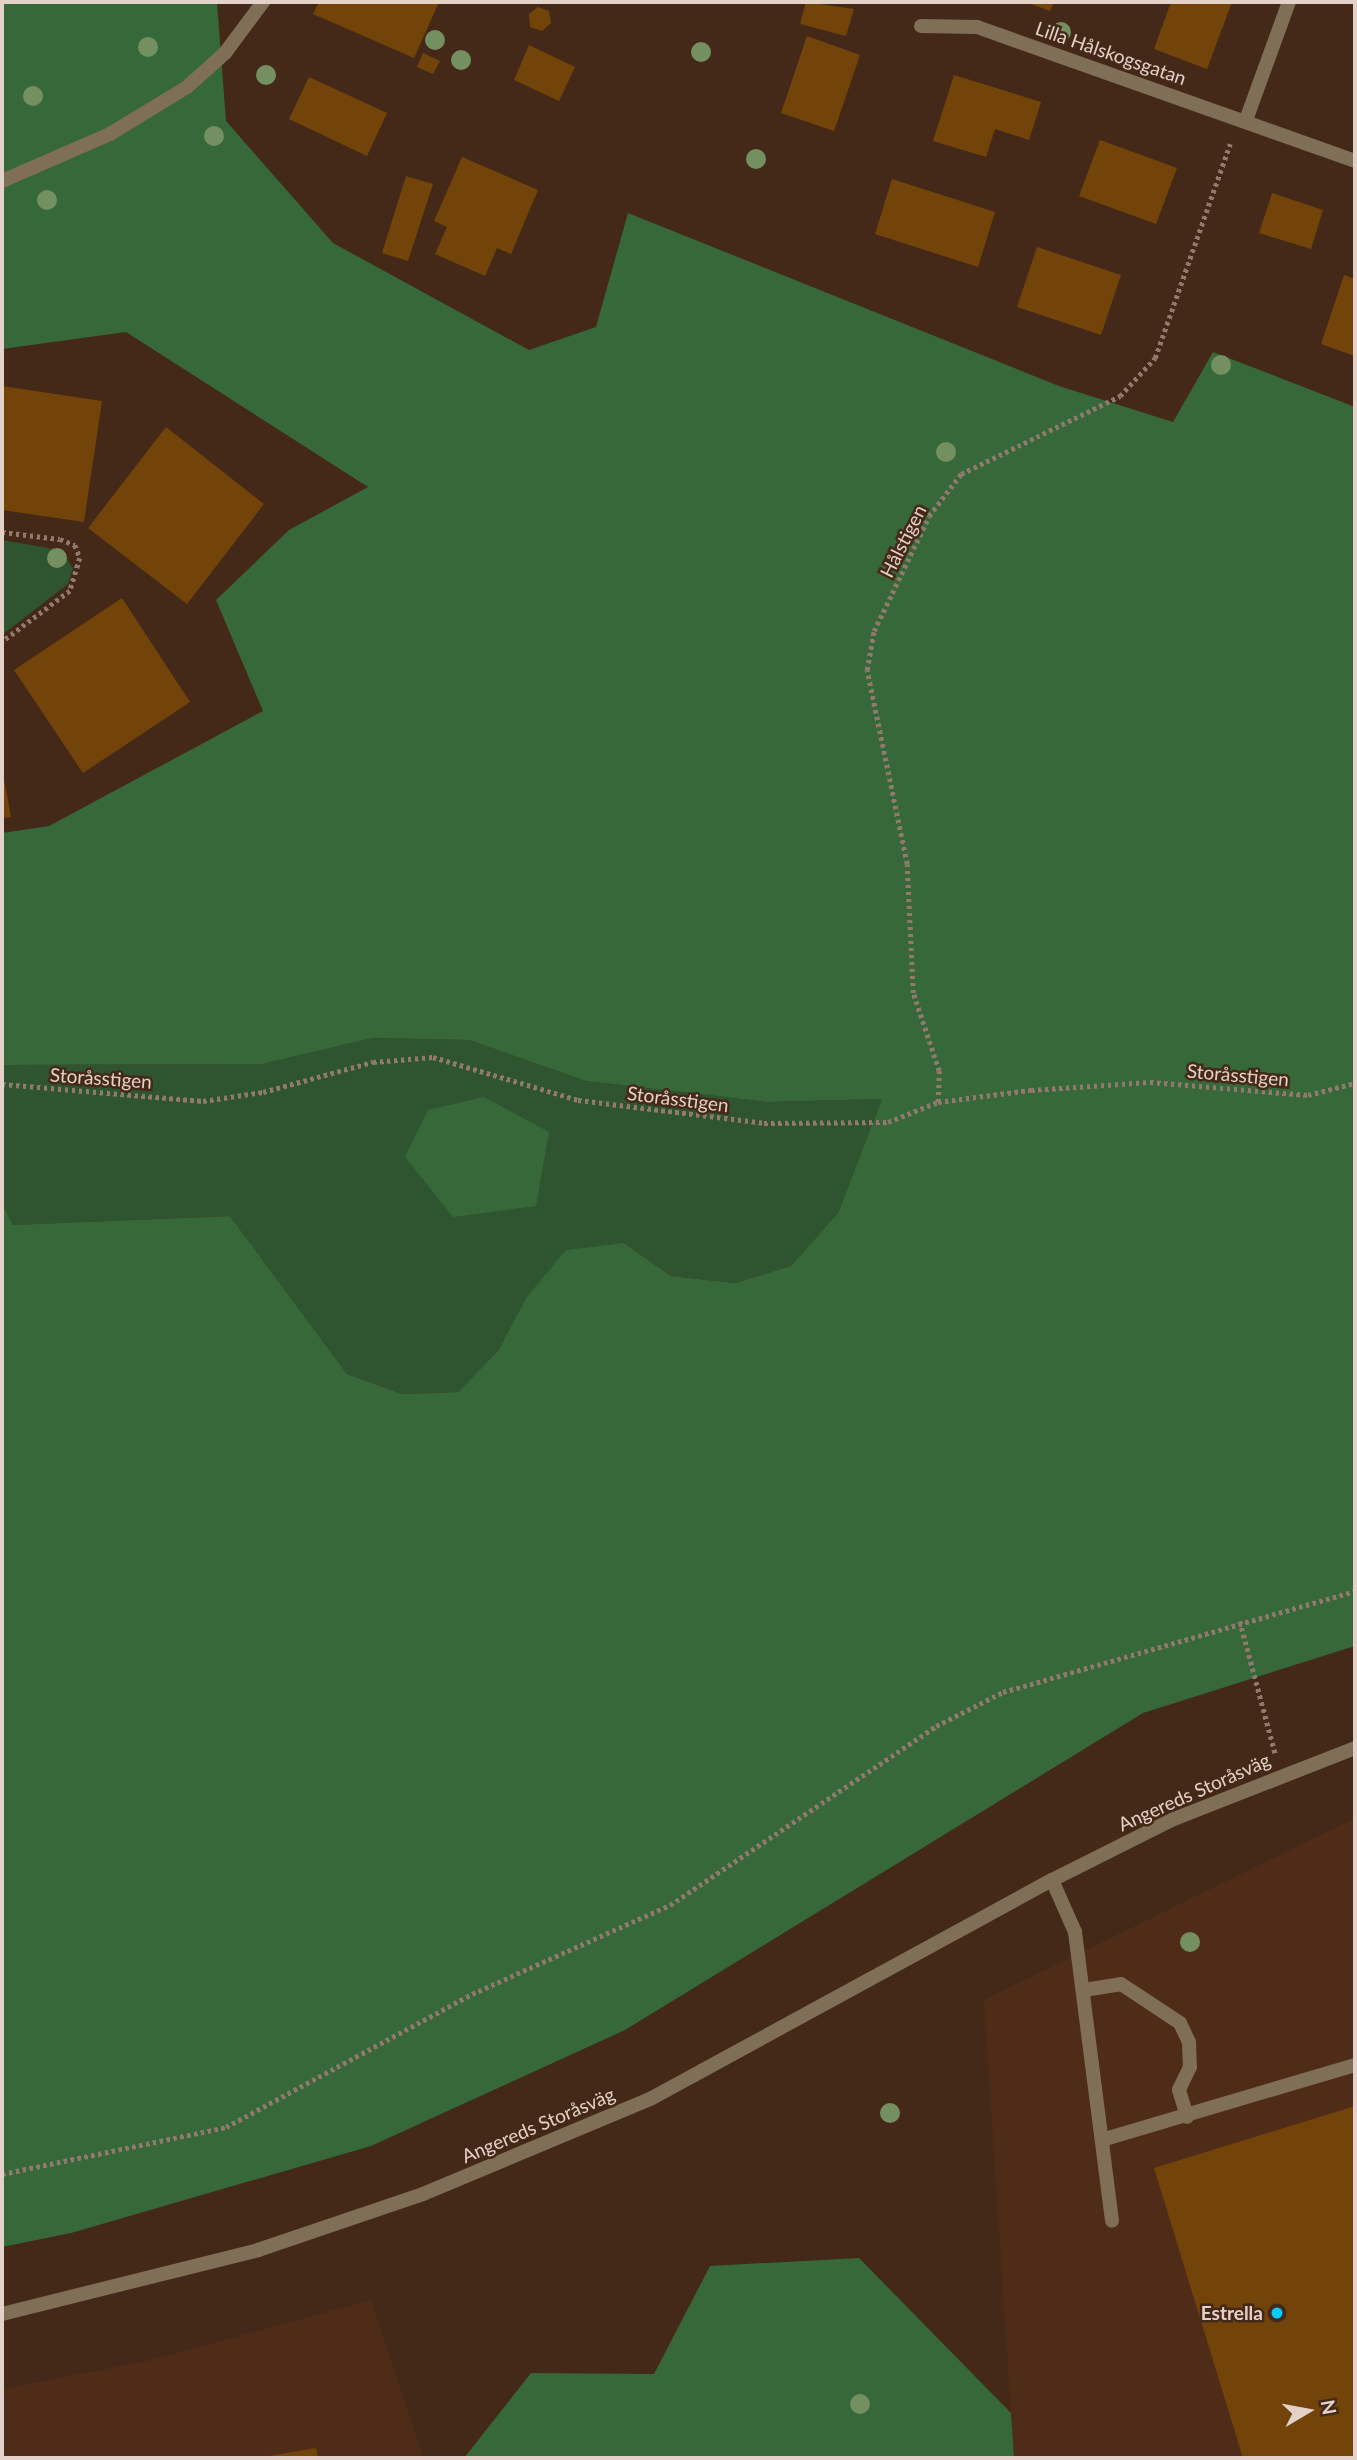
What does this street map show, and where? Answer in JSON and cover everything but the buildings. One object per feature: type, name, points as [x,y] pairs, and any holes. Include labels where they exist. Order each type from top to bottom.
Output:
[{"type":"street","points":[[2,181],[110,134],[187,87],[225,53],[263,2]]},
{"type":"street","points":[[1246,120],[1289,2]]},
{"type":"street","name":"Lilla Hålskogsgatan","points":[[921,26],[977,27],[1246,120],[1355,161]]},
{"type":"street","name":"Angereds Storåsväg","points":[[2,2314],[258,2250],[435,2188],[652,2098],[1052,1880],[1281,1775],[1355,1748]]},
{"type":"street","points":[[1052,1880],[1076,1932],[1105,2139],[1112,2221]]},
{"type":"street","points":[[1084,1990],[1121,1984],[1180,2023],[1189,2042],[1190,2067],[1179,2090],[1187,2117]]},
{"type":"street","points":[[1105,2139],[1187,2117],[1355,2064]]},
{"type":"path","name":"Hålstigen","points":[[938,1102],[939,1072],[913,993],[907,864],[867,670],[874,631],[929,516],[961,474],[1109,402],[1155,358],[1227,148],[1246,120]]},
{"type":"path","points":[[2,532],[75,545],[80,572],[70,591],[2,642]]},
{"type":"path","name":"Storåsstigen","points":[[2,1084],[203,1101],[264,1092],[373,1062],[433,1057],[578,1100],[764,1124],[888,1122],[938,1102],[1150,1082],[1308,1095],[1355,1083]]},
{"type":"path","points":[[2,2174],[226,2127],[472,1994],[670,1905],[936,1726],[1003,1692],[1240,1621],[1355,1591]]},
{"type":"path","points":[[1240,1621],[1281,1775]]},
{"type":"shaded area","points":[[1355,1818],[1355,2458],[1014,2458],[984,2000]]},
{"type":"shaded area","points":[[371,2300],[423,2458],[2,2458],[2,2389],[147,2361]]},
{"type":"green space","points":[[2,2],[217,2],[226,121],[333,243],[529,350],[596,327],[628,213],[1059,386],[1173,422],[1213,352],[1355,407],[1355,1646],[1143,1713],[625,2030],[371,2146],[71,2233],[2,2247],[2,1203],[13,1225],[230,1216],[347,1374],[402,1394],[458,1392],[498,1351],[526,1298],[566,1250],[624,1243],[671,1276],[735,1283],[791,1266],[838,1213],[882,1099],[768,1102],[586,1081],[469,1040],[373,1038],[262,1064],[2,1065],[2,833],[49,826],[263,711],[216,600],[289,530],[368,487],[126,332],[2,349]]},
{"type":"green space","points":[[2,540],[60,550],[73,568],[68,584],[2,635]]},
{"type":"green space","points":[[373,1038],[469,1040],[586,1081],[768,1102],[882,1099],[838,1213],[791,1266],[735,1283],[671,1276],[624,1243],[526,1298],[498,1351],[458,1392],[402,1394],[347,1374],[230,1216],[13,1225],[2,1203],[2,1065],[262,1064]]},
{"type":"green space","points":[[484,1097],[549,1132],[536,1206],[453,1217],[405,1157],[428,1110]]},
{"type":"green space","points":[[859,2258],[1011,2413],[1014,2458],[464,2458],[531,2373],[654,2374],[710,2266]]},
{"type":"place","name":"Estrella","points":[[1277,2313]]}]
